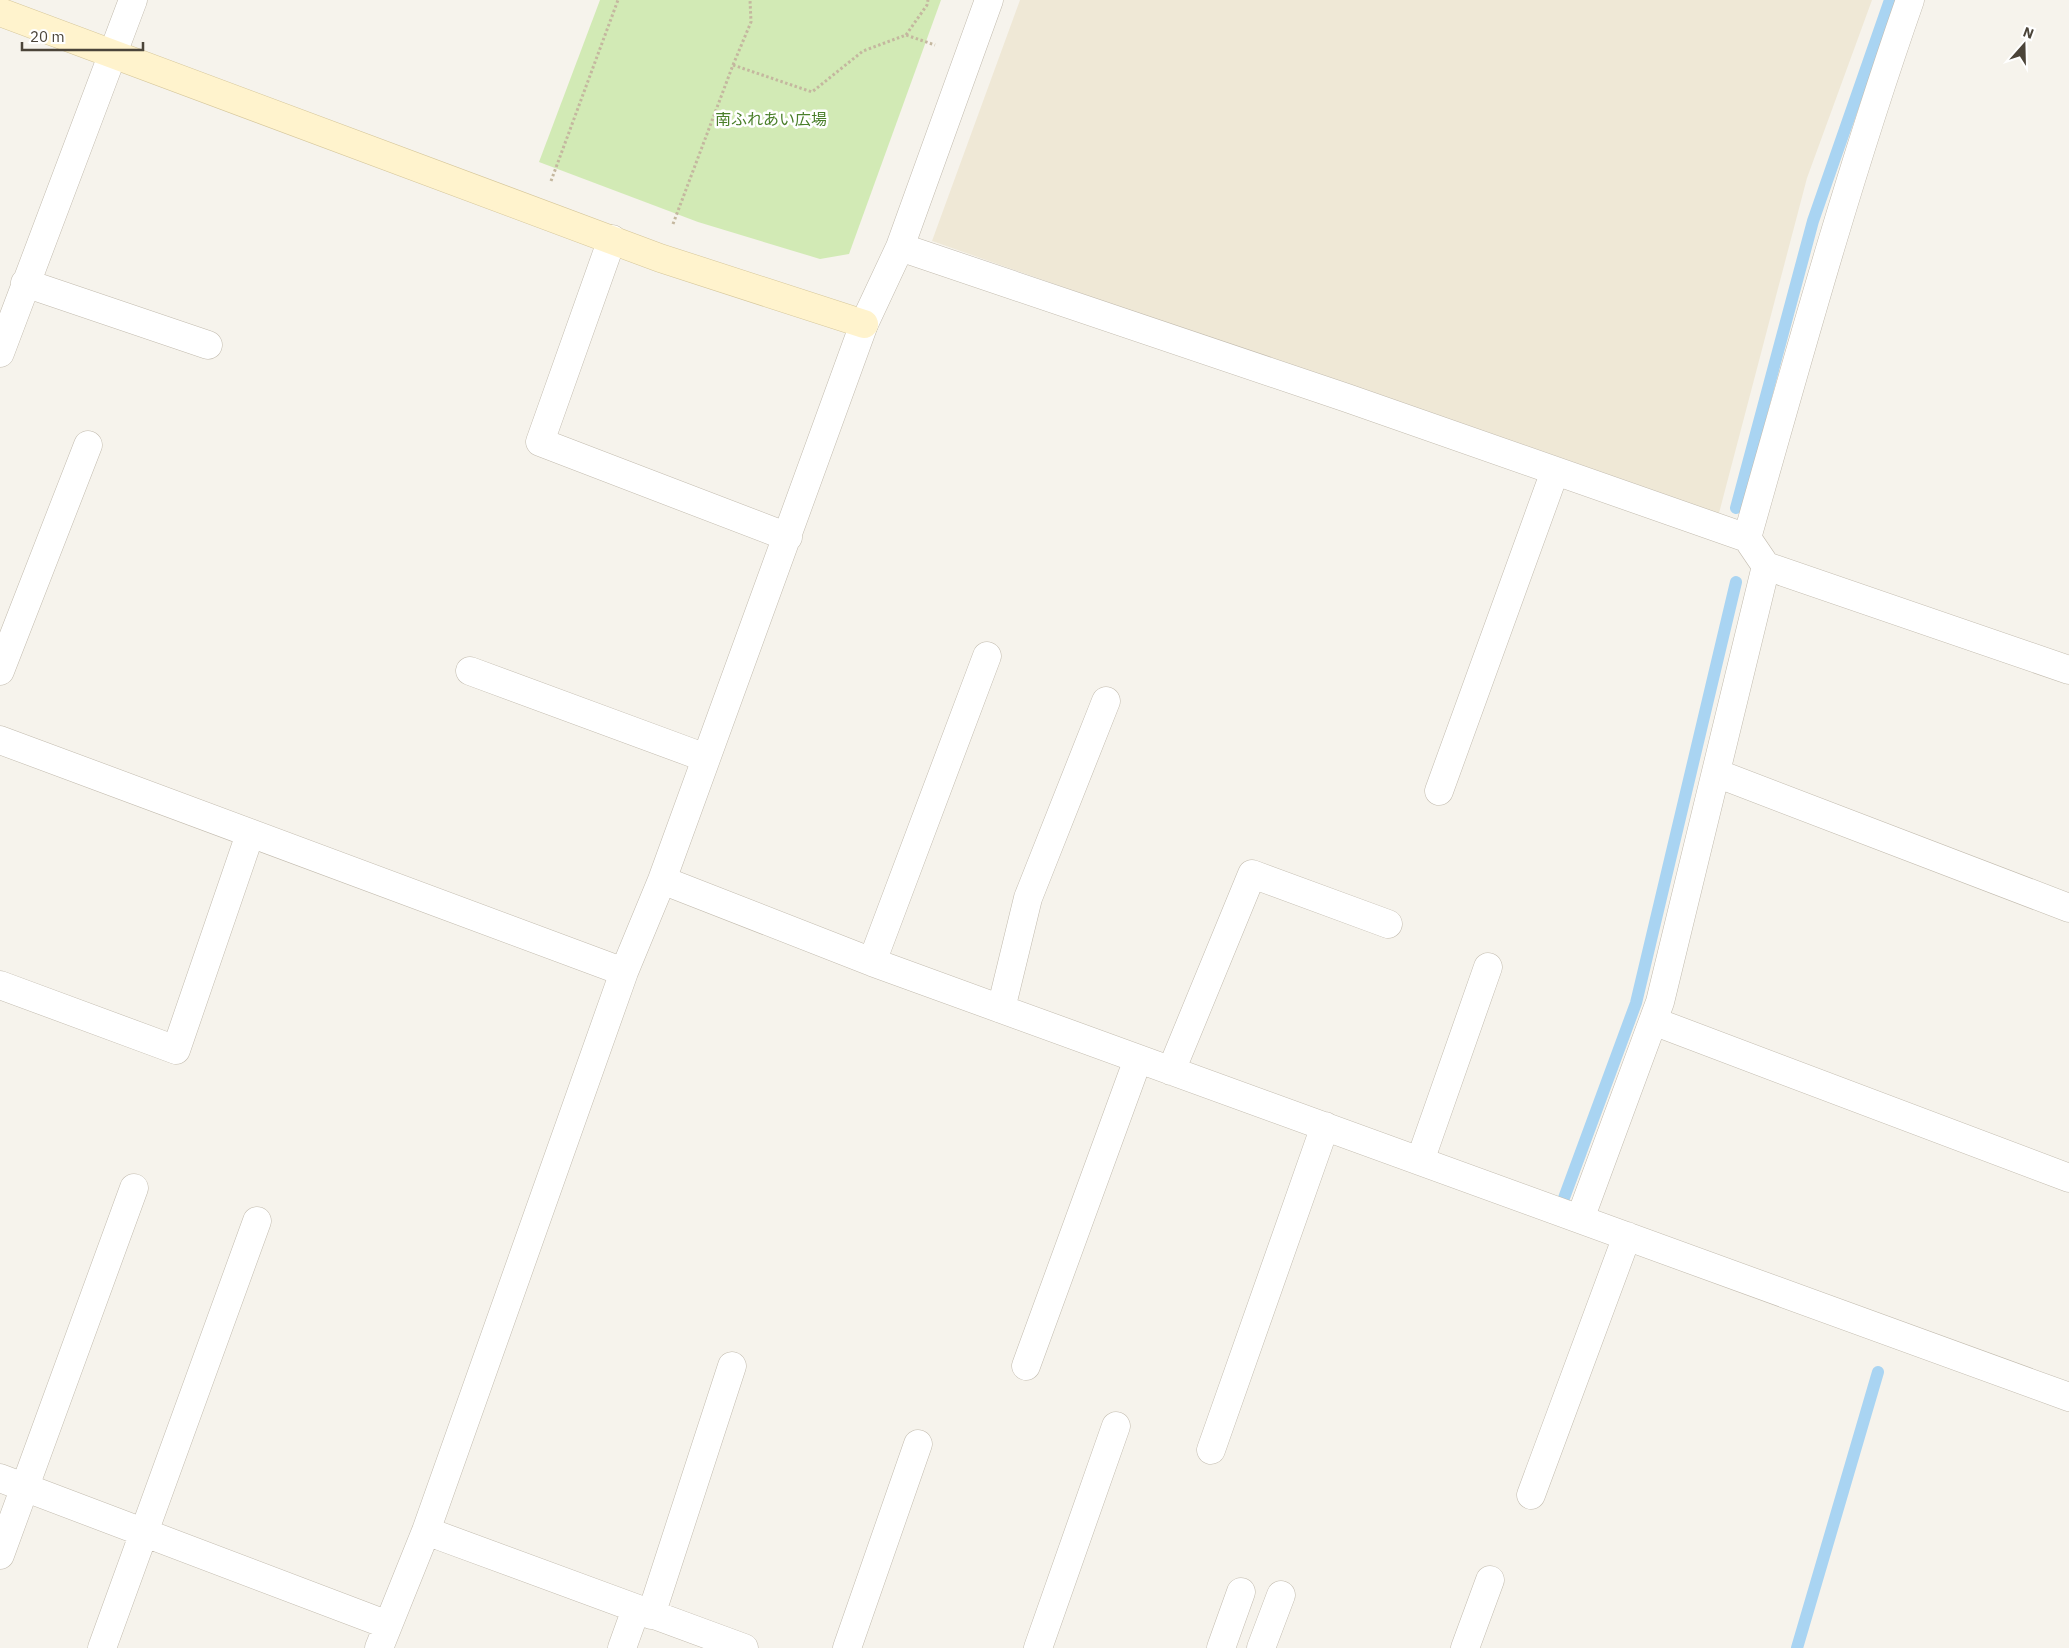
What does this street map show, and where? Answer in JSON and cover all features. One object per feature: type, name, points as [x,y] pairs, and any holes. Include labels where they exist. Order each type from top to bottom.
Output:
[{"type":"street","points":[[0,5],[2,0]]},
{"type":"street","points":[[0,353],[133,0]]},
{"type":"street","points":[[12,1483],[144,1532],[383,1636],[426,1531],[624,972],[662,880],[864,324],[900,246],[989,0]]},
{"type":"street","points":[[1747,538],[1816,292],[1888,63],[1910,0]]},
{"type":"street","points":[[0,12],[660,258],[864,324]]},
{"type":"street","points":[[612,239],[540,442],[788,537]]},
{"type":"street","points":[[900,246],[1747,538],[1766,566],[2069,670]]},
{"type":"street","points":[[25,283],[208,345]]},
{"type":"street","points":[[0,671],[88,445]]},
{"type":"street","points":[[1439,791],[1556,471]]},
{"type":"street","points":[[1580,1219],[1660,1002],[1766,566]]},
{"type":"street","points":[[872,962],[988,656]]},
{"type":"street","points":[[470,671],[706,758]]},
{"type":"street","points":[[1001,1009],[1028,898],[1106,701]]},
{"type":"street","points":[[0,740],[624,972]]},
{"type":"street","points":[[1716,773],[2069,908]]},
{"type":"street","points":[[0,986],[176,1050],[250,834]]},
{"type":"street","points":[[1171,1071],[1252,874],[1388,924]]},
{"type":"street","points":[[662,880],[872,962],[2069,1396]]},
{"type":"street","points":[[1420,1161],[1488,966]]},
{"type":"street","points":[[1653,1021],[2069,1178]]},
{"type":"street","points":[[1026,1366],[1138,1059]]},
{"type":"street","points":[[1210,1450],[1325,1126]]},
{"type":"street","points":[[0,1555],[12,1483],[134,1188]]},
{"type":"street","points":[[102,1648],[257,1221]]},
{"type":"street","points":[[1531,1494],[1627,1236]]},
{"type":"street","points":[[622,1648],[643,1612],[732,1366]]},
{"type":"street","points":[[1038,1648],[1116,1426]]},
{"type":"street","points":[[847,1648],[918,1444]]},
{"type":"street","points":[[426,1531],[744,1648]]},
{"type":"street","points":[[1465,1648],[1490,1580]]},
{"type":"street","points":[[1221,1648],[1241,1592]]},
{"type":"street","points":[[1261,1648],[1281,1595]]},
{"type":"path","points":[[540,212],[618,0]]},
{"type":"path","points":[[660,258],[751,22],[750,0]]},
{"type":"path","points":[[733,65],[812,92],[863,51],[906,35],[927,5],[928,0]]},
{"type":"path","points":[[906,35],[969,57]]},
{"type":"shaded area","points":[[1020,0],[1872,0],[1807,178],[1718,517],[932,241]]},
{"type":"green space","name":"南ふれあい広場","points":[[600,0],[941,0],[849,254],[820,259],[698,222],[539,162]]},
{"type":"waterway","points":[[1736,508],[1813,221],[1890,0]]},
{"type":"waterway","points":[[1564,1198],[1636,1003],[1736,582]]},
{"type":"waterway","points":[[1797,1648],[1878,1372]]}]
